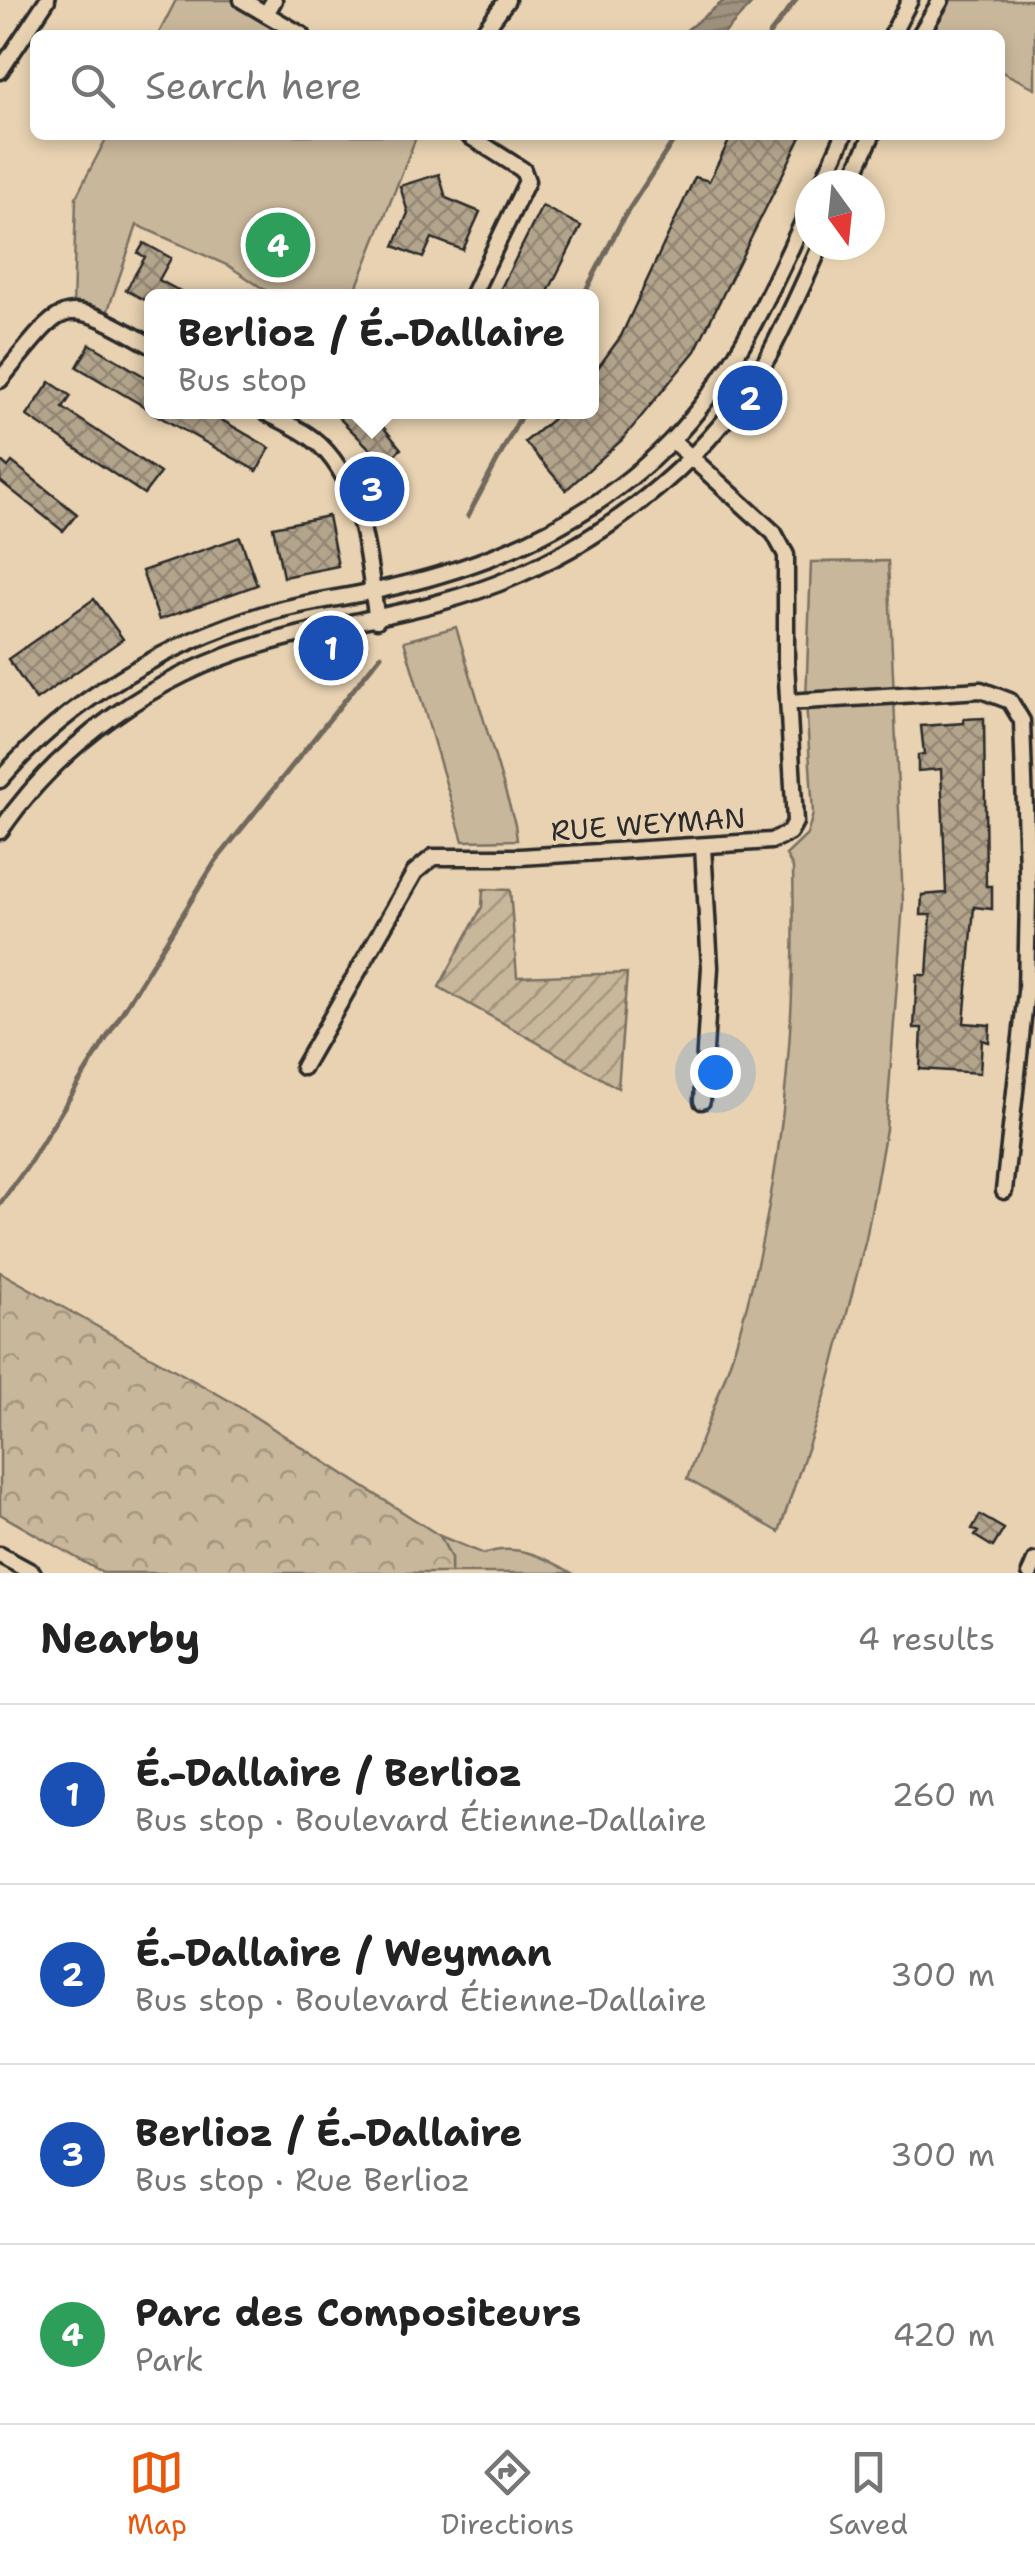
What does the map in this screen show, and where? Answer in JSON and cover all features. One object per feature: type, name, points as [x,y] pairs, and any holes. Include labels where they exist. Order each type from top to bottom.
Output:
[{"type":"street","points":[[0,72],[47,0]]},
{"type":"street","points":[[242,0],[270,7],[296,30]]},
{"type":"street","points":[[484,30],[507,0]]},
{"type":"street","points":[[895,30],[910,0]]},
{"type":"street","points":[[923,30],[942,0]]},
{"type":"street","points":[[475,289],[527,181],[523,170],[476,140]]},
{"type":"street","points":[[828,170],[842,140]]},
{"type":"street","points":[[856,170],[870,140]]},
{"type":"street","points":[[0,780],[38,741],[73,713],[110,686],[186,642],[271,612],[464,568],[538,538],[611,492],[672,440],[716,388],[740,352],[795,239]]},
{"type":"street","points":[[0,832],[54,767],[112,717],[163,686],[220,658],[262,644],[462,597],[554,559],[628,511],[690,456],[730,410],[768,356],[814,260]]},
{"type":"street","points":[[0,380],[43,328],[57,315],[72,310],[96,315],[144,342]]},
{"type":"street","points":[[277,419],[312,439],[330,456],[350,487],[377,620]]},
{"type":"street","name":"RUE WEYMAN","points":[[303,1067],[415,872],[432,857],[520,857],[772,842],[789,832],[795,822],[788,702],[787,571],[781,542],[672,440]]},
{"type":"street","points":[[788,702],[982,690],[1010,701],[1022,721],[1028,897],[1026,992],[1004,1191]]},
{"type":"street","points":[[702,1101],[710,966],[704,847]]},
{"type":"street","points":[[0,1555],[33,1573]]},
{"type":"street","points":[[1030,1573],[1035,1561]]},
{"type":"green space","points":[[176,0],[242,0],[293,30],[161,30]]},
{"type":"green space","points":[[941,0],[1035,0],[1035,88],[1005,73],[1005,30],[929,30]]},
{"type":"green space","points":[[105,140],[415,140],[356,289],[264,289],[229,266],[137,225],[105,319],[73,310],[76,197]]},
{"type":"green space","points":[[888,561],[903,903],[886,1129],[866,1239],[828,1387],[779,1532],[687,1479],[729,1366],[764,1232],[775,1172],[792,990],[793,868],[786,855],[807,835],[813,814],[806,701],[811,562]]},
{"type":"green space","points":[[456,627],[517,840],[463,841],[404,641]]},
{"type":"green space","points":[[483,889],[510,890],[517,977],[627,973],[618,1088],[439,987],[482,907]]},
{"type":"green space","points":[[0,1272],[230,1401],[440,1536],[451,1558],[451,1573],[103,1573],[0,1514]]},
{"type":"green space","points":[[440,1536],[484,1554],[507,1550],[529,1553],[572,1573],[451,1573],[451,1558]]},
{"type":"shaded area","points":[[725,0],[755,0],[728,30],[686,30]]},
{"type":"building","points":[[730,140],[800,140],[695,351],[622,440],[566,490],[525,442],[553,419],[599,419],[599,366],[621,336],[695,177],[709,181]]},
{"type":"building","points":[[439,174],[446,198],[480,212],[463,250],[432,238],[423,258],[394,246],[408,213],[400,186]]},
{"type":"building","points":[[542,206],[581,226],[550,289],[500,289]]},
{"type":"building","points":[[144,243],[171,258],[159,280],[176,289],[144,289],[144,300],[126,290],[145,257],[138,253]]},
{"type":"building","points":[[90,344],[144,376],[144,406],[77,367]]},
{"type":"building","points":[[50,382],[71,396],[63,408],[160,473],[144,494],[27,416]]},
{"type":"building","points":[[164,419],[220,419],[270,448],[257,471]]},
{"type":"building","points":[[340,419],[377,419],[401,449],[385,464]]},
{"type":"building","points":[[0,460],[8,467],[12,462],[77,514],[63,531],[0,481]]},
{"type":"building","points":[[328,516],[338,566],[283,577],[273,527]]},
{"type":"building","points":[[240,537],[257,585],[159,620],[142,571]]},
{"type":"building","points":[[94,599],[123,639],[36,700],[8,659]]},
{"type":"building","points":[[984,718],[986,886],[992,886],[992,909],[974,907],[964,1023],[990,1025],[989,1042],[982,1040],[980,1073],[920,1069],[922,1028],[914,1028],[917,975],[927,975],[931,915],[921,915],[922,895],[946,893],[941,769],[918,771],[918,755],[924,754],[921,726]]},
{"type":"building","points":[[980,1515],[1004,1529],[993,1547],[975,1536],[978,1532],[972,1529]]},
{"type":"waterway","points":[[773,30],[796,0]]},
{"type":"waterway","points":[[587,289],[624,217],[674,140]]},
{"type":"waterway","points":[[468,516],[519,419]]},
{"type":"waterway","points":[[0,1204],[27,1167],[215,862],[381,655]]},
{"type":"place","name":"Parc des Compositeurs","points":[[278,245]]},
{"type":"place","name":"É.-Dallaire / Weyman","points":[[750,398]]},
{"type":"place","name":"Berlioz / É.-Dallaire","points":[[372,489]]},
{"type":"place","name":"É.-Dallaire / Berlioz","points":[[331,648]]}]
